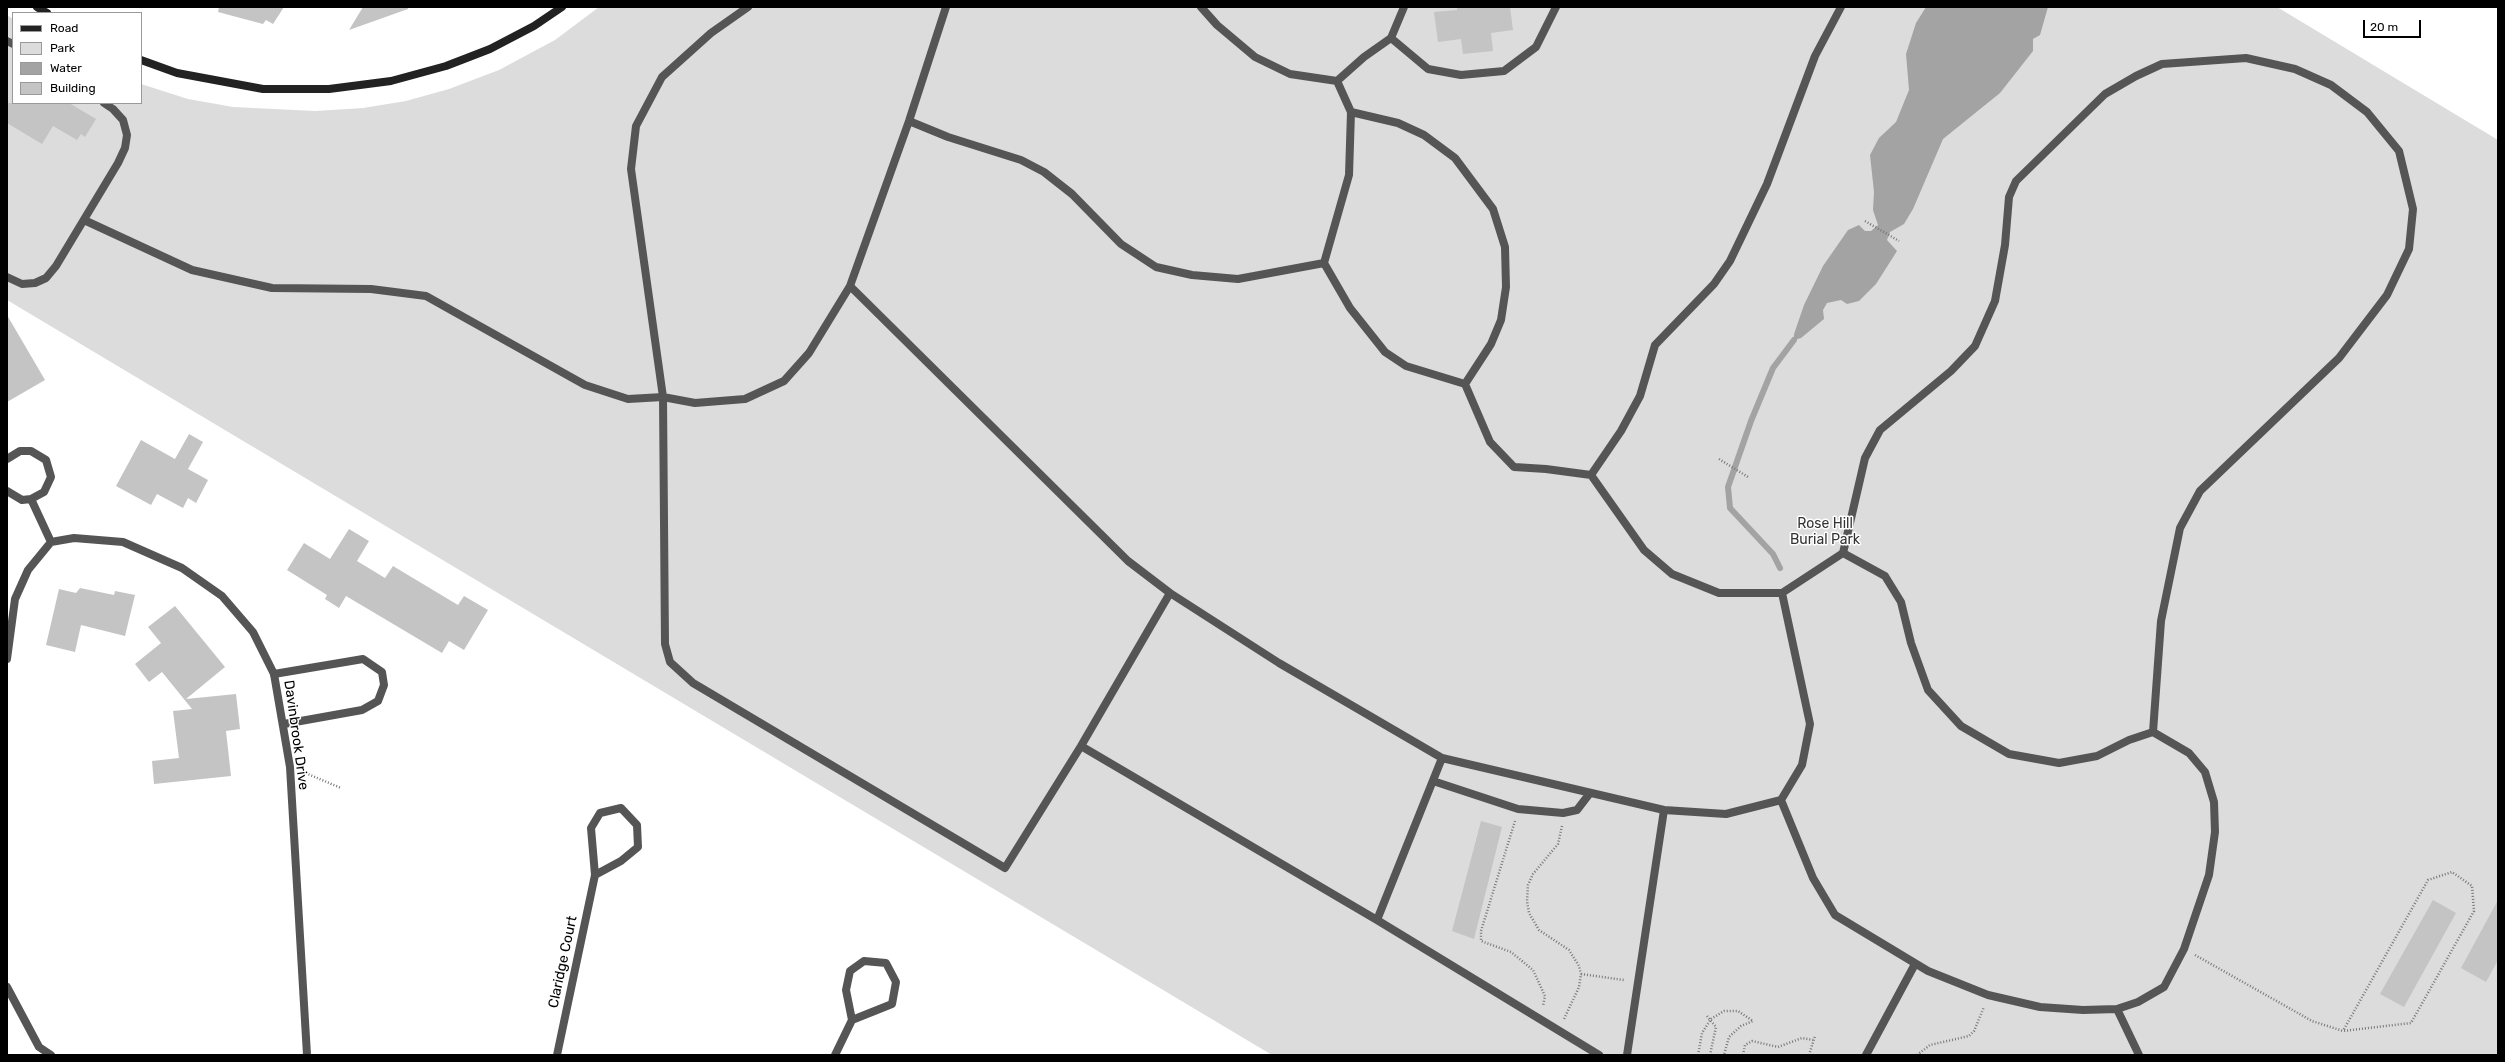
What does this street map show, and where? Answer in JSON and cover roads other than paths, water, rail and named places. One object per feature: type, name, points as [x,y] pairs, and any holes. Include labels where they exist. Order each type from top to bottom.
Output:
[{"type":"main road","points":[[36,7],[45,12]]},
{"type":"main road","points":[[142,60],[176,73],[263,89],[328,88],[391,81],[446,66],[490,49],[534,26],[562,7]]},
{"type":"street","points":[[748,7],[711,33],[662,78],[636,126],[631,169],[663,397],[665,644],[670,662],[693,683],[1005,868],[1081,746],[1170,593]]},
{"type":"street","points":[[84,220],[192,270],[272,288],[371,290],[426,296],[585,385],[628,399],[663,397],[695,403],[745,399],[784,381],[809,353],[850,286],[909,121],[946,7]]},
{"type":"street","points":[[1201,7],[1218,25],[1255,57],[1290,74],[1337,81]]},
{"type":"street","points":[[1337,81],[1364,57],[1391,38],[1404,7]]},
{"type":"street","points":[[1391,38],[1428,70],[1461,75],[1504,70],[1536,47],[1556,7]]},
{"type":"street","points":[[1591,476],[1621,431],[1640,396],[1655,345],[1714,284],[1730,261],[1766,184],[1815,56],[1840,7]]},
{"type":"street","points":[[1337,81],[1351,112],[1349,175],[1324,263],[1350,308],[1385,352],[1406,366],[1465,384],[1490,442],[1514,467],[1546,468],[1591,476],[1644,550],[1672,574],[1719,593],[1782,592],[1843,553],[1866,458],[1880,430],[1952,371],[1975,346],[1995,301],[2005,245],[2009,197],[2016,181],[2105,94],[2136,76],[2162,64],[2246,58],[2295,69],[2331,85],[2367,112],[2399,151],[2413,209],[2409,249],[2387,295],[2339,358],[2200,491],[2180,528],[2161,621],[2153,732]]},
{"type":"street","points":[[7,277],[22,284],[34,283],[46,278],[56,266],[118,163],[127,135],[123,120],[113,109],[106,104]]},
{"type":"street","points":[[1351,112],[1398,123],[1424,135],[1455,158],[1493,209],[1505,247],[1506,287],[1501,320],[1491,344],[1465,384]]},
{"type":"street","points":[[909,121],[948,137],[1021,160],[1044,172],[1072,194],[1121,244],[1156,267],[1192,275],[1238,279],[1324,263]]},
{"type":"street","points":[[850,286],[1128,561],[1170,593],[1279,663],[1442,758],[1664,810],[1726,814],[1781,800],[1802,765],[1810,724],[1782,592]]},
{"type":"street","points":[[7,458],[20,450],[31,451],[46,460],[50,468],[49,485],[39,496],[22,500],[7,491]]},
{"type":"street","points":[[7,659],[15,600],[28,570],[51,542],[31,499]]},
{"type":"street","name":"Davinbrook Drive","points":[[51,542],[74,538],[123,542],[182,568],[222,596],[253,632],[274,674],[284,724],[290,767],[306,1055]]},
{"type":"street","points":[[1781,800],[1813,878],[1835,915],[1915,964],[1988,995],[2040,1007],[2082,1010],[2117,1009],[2138,1002],[2164,987],[2184,949],[2209,875],[2215,832],[2214,802],[2204,772],[2188,752],[2153,732],[2129,740],[2097,756],[2059,763],[2009,754],[1961,726],[1928,690],[1911,642],[1901,602],[1885,576],[1843,553]]},
{"type":"street","points":[[274,674],[363,659],[382,672],[384,685],[378,701],[362,710],[284,724]]},
{"type":"street","points":[[1081,746],[1377,920],[1599,1055]]},
{"type":"street","points":[[1377,920],[1442,758]]},
{"type":"street","points":[[1433,781],[1518,809],[1563,814],[1577,810],[1590,793]]},
{"type":"street","name":"Claridge Court","points":[[557,1055],[595,875],[591,828],[600,813],[621,808],[637,825],[638,847],[620,861],[595,875]]},
{"type":"street","points":[[1627,1055],[1664,810]]},
{"type":"street","points":[[835,1055],[852,1020],[846,990],[850,971],[864,961],[886,963],[896,982],[892,1004],[852,1020]]},
{"type":"street","points":[[1866,1055],[1915,964]]},
{"type":"street","points":[[7,987],[39,1047],[51,1055]]},
{"type":"street","points":[[2117,1009],[2139,1055]]},
{"type":"water","points":[[1926,7],[2048,7],[2040,35],[2033,39],[2033,51],[2000,93],[1943,139],[1913,209],[1904,224],[1890,232],[1887,240],[1897,251],[1876,284],[1859,301],[1847,304],[1841,300],[1827,303],[1823,310],[1824,319],[1801,338],[1794,340],[1794,334],[1804,305],[1823,266],[1848,230],[1859,225],[1865,231],[1871,231],[1878,225],[1873,210],[1874,192],[1870,155],[1879,138],[1896,122],[1909,90],[1906,54],[1916,23]]},
{"type":"waterway","points":[[1780,568],[1773,554],[1730,508],[1728,487],[1751,421],[1773,368],[1794,340]]},
{"type":"park label","name":"Rose Hill Burial Park","points":[[1825,532]]}]
